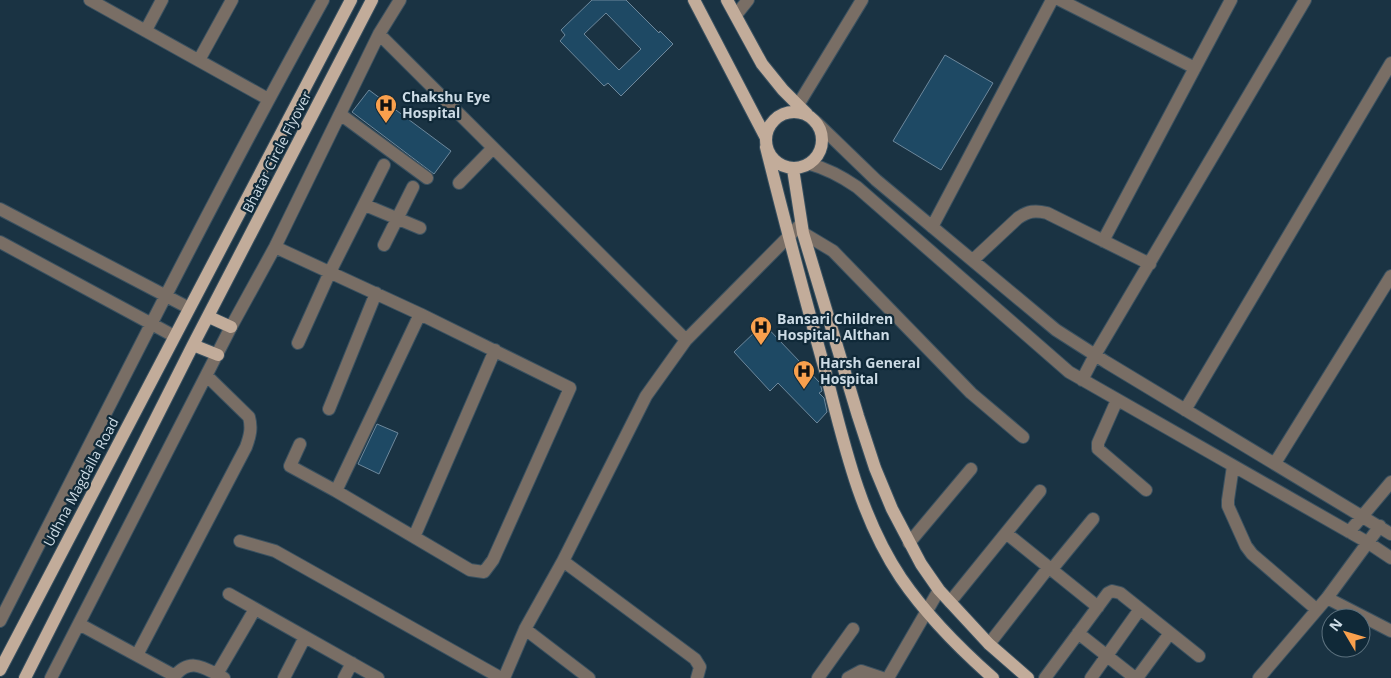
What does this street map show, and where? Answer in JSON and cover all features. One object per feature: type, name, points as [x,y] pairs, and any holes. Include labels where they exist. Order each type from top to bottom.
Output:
[{"type":"main road","name":"Bhatar Circle Flyover","points":[[190,308],[351,0]]},
{"type":"main road","name":"Bhatar Circle Flyover","points":[[208,317],[372,0]]},
{"type":"main road","points":[[694,0],[766,143],[770,156],[784,167],[802,168],[817,158],[823,140],[821,130],[783,90],[762,64],[728,0]]},
{"type":"main road","points":[[812,119],[799,112],[789,112],[780,115],[772,122],[768,130],[766,143],[854,477],[875,530],[901,578],[926,611],[993,678]]},
{"type":"main road","points":[[793,169],[802,229],[875,468],[892,510],[909,544],[939,590],[989,644],[1028,678]]},
{"type":"main road","name":"Udhna Magdalla Road","points":[[0,670],[190,308]]},
{"type":"main road","points":[[25,678],[208,317],[231,327]]},
{"type":"main road","points":[[193,345],[218,355]]},
{"type":"street","points":[[91,0],[268,99]]},
{"type":"street","points":[[146,30],[162,0]]},
{"type":"street","points":[[199,60],[232,0]]},
{"type":"street","points":[[0,621],[268,99],[323,0]]},
{"type":"street","points":[[51,678],[231,327],[275,247],[379,34],[400,0]]},
{"type":"street","points":[[736,15],[748,0]]},
{"type":"street","points":[[798,105],[862,0]]},
{"type":"street","points":[[932,227],[1052,0]]},
{"type":"street","points":[[1060,0],[1195,68]]},
{"type":"street","points":[[1103,241],[1231,0]]},
{"type":"street","points":[[1082,380],[1305,0]]},
{"type":"street","points":[[379,34],[686,340]]},
{"type":"street","points":[[1185,410],[1391,63]]},
{"type":"street","points":[[340,114],[427,178]]},
{"type":"street","points":[[812,119],[876,180],[1056,330],[1391,534]]},
{"type":"street","points":[[459,183],[493,148]]},
{"type":"street","points":[[810,164],[840,175],[857,187],[1069,372],[1367,542],[1391,558]]},
{"type":"street","points":[[298,343],[330,272],[384,165]]},
{"type":"street","points":[[384,245],[413,187]]},
{"type":"street","points":[[365,205],[420,228]]},
{"type":"street","points":[[0,209],[190,308]]},
{"type":"street","points":[[972,260],[1018,218],[1036,210],[1047,213],[1150,264]]},
{"type":"street","points":[[240,541],[275,551],[502,678],[646,396],[686,340],[789,236],[802,229],[833,251],[971,393],[1023,437]]},
{"type":"street","points":[[0,242],[174,336]]},
{"type":"street","points":[[275,247],[420,314],[570,388],[488,569],[484,572],[470,570],[336,490],[290,466],[300,444]]},
{"type":"street","points":[[1275,463],[1391,276]]},
{"type":"street","points":[[329,410],[376,293]]},
{"type":"street","points":[[336,490],[420,314]]},
{"type":"street","points":[[414,537],[495,350]]},
{"type":"street","points":[[137,655],[250,436],[251,426],[249,417],[207,376]]},
{"type":"street","points":[[1117,400],[1098,443],[1098,449],[1146,490]]},
{"type":"street","points":[[1233,466],[1228,506],[1246,546],[1259,562],[1316,609]]},
{"type":"street","points":[[909,544],[970,469]]},
{"type":"street","points":[[1349,532],[1391,482]]},
{"type":"street","points":[[950,602],[1040,491]]},
{"type":"street","points":[[989,644],[1050,568],[1093,519]]},
{"type":"street","points":[[1259,678],[1327,598],[1380,526]]},
{"type":"street","points":[[1006,533],[1098,607]]},
{"type":"street","points":[[562,561],[695,659],[700,667],[696,678]]},
{"type":"street","points":[[888,678],[939,590]]},
{"type":"street","points":[[1045,678],[1108,593],[1112,591],[1117,591],[1199,656]]},
{"type":"street","points":[[229,594],[378,678]]},
{"type":"street","points":[[1327,598],[1391,631]]},
{"type":"street","points":[[79,624],[174,677],[184,667],[191,665],[199,666],[221,676],[255,609]]},
{"type":"street","points":[[1091,678],[1140,609]]},
{"type":"street","points":[[526,629],[588,678]]},
{"type":"street","points":[[818,678],[853,629]]},
{"type":"street","points":[[1078,633],[1136,678],[1170,633]]},
{"type":"street","points":[[284,678],[305,637]]},
{"type":"street","points":[[344,678],[352,664]]},
{"type":"street","points":[[848,678],[861,671],[882,678]]},
{"type":"building","points":[[592,0],[626,0],[659,33],[660,31],[673,44],[621,96],[608,83],[604,86],[560,41],[565,35],[561,30]],"holes":[[[606,13],[641,49],[619,70],[584,34]]]},
{"type":"building","points":[[945,55],[993,83],[941,170],[893,141]]},
{"type":"building","points":[[369,90],[451,151],[434,174],[352,112]]},
{"type":"building","points":[[759,319],[820,383],[822,391],[819,393],[824,398],[827,412],[817,423],[778,383],[770,391],[734,352],[757,330],[753,325]]},
{"type":"building","points":[[377,424],[398,433],[379,474],[358,464]]},
{"type":"place","name":"Chakshu Eye Hospital","points":[[386,124]]},
{"type":"place","name":"Bansari Children Hospital, Althan","points":[[761,346]]},
{"type":"place","name":"Harsh General Hospital","points":[[804,390]]}]
